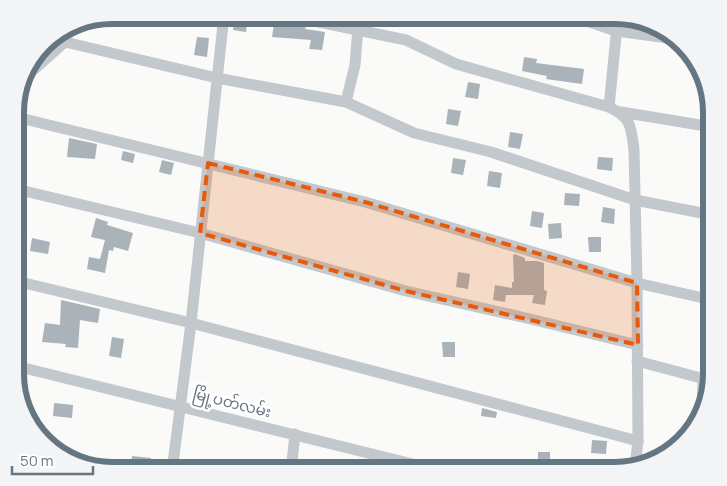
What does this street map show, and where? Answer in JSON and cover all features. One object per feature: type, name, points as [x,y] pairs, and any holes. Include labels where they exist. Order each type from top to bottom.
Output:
[{"type":"street","points":[[173,462],[191,323],[223,24]]},
{"type":"street","points":[[329,24],[406,40],[456,64],[621,112],[703,126]]},
{"type":"street","points":[[346,102],[356,65],[358,24]]},
{"type":"street","points":[[595,24],[616,31],[661,37]]},
{"type":"street","points":[[609,107],[617,24]]},
{"type":"street","points":[[35,69],[64,42],[66,37]]},
{"type":"street","points":[[64,42],[218,78],[346,102],[414,133],[491,152],[635,200],[703,213]]},
{"type":"street","points":[[621,112],[627,119],[632,131],[634,150],[638,345],[638,441],[636,460]]},
{"type":"street","points":[[24,119],[364,202],[637,283],[703,298]]},
{"type":"street","points":[[24,191],[200,233],[406,291],[638,345]]},
{"type":"street","points":[[24,283],[191,323],[638,441]]},
{"type":"street","points":[[637,361],[703,379]]},
{"type":"street","name":"မြို့ပတ်လမ်း","points":[[24,368],[295,434],[398,462]]},
{"type":"street","points":[[292,462],[295,434]]},
{"type":"highlighted area","points":[[208,163],[365,202],[637,283],[638,345],[406,291],[200,233]]},
{"type":"building","points":[[234,24],[247,24],[246,32],[233,30]]},
{"type":"building","points":[[274,24],[287,24],[325,32],[322,50],[309,49],[311,40],[272,37]]},
{"type":"building","points":[[197,37],[209,38],[207,57],[194,55]]},
{"type":"building","points":[[524,57],[537,59],[536,63],[584,69],[582,84],[546,79],[547,76],[522,71]]},
{"type":"building","points":[[468,82],[480,84],[478,99],[465,97]]},
{"type":"building","points":[[448,109],[461,111],[458,126],[446,124]]},
{"type":"building","points":[[510,132],[523,134],[520,149],[508,147]]},
{"type":"building","points":[[69,138],[97,144],[95,159],[67,157]]},
{"type":"building","points":[[123,151],[135,154],[133,163],[121,160]]},
{"type":"building","points":[[598,157],[613,158],[612,171],[597,169]]},
{"type":"building","points":[[453,158],[466,160],[463,175],[451,173]]},
{"type":"building","points":[[162,160],[174,163],[171,175],[159,172]]},
{"type":"building","points":[[489,171],[502,173],[500,188],[487,186]]},
{"type":"building","points":[[565,193],[580,194],[579,206],[564,205]]},
{"type":"building","points":[[603,207],[615,209],[614,224],[601,222]]},
{"type":"building","points":[[532,211],[544,213],[542,228],[530,226]]},
{"type":"building","points":[[96,218],[108,222],[107,225],[133,233],[128,251],[114,247],[113,251],[109,250],[105,273],[87,269],[89,257],[100,259],[105,240],[91,237]]},
{"type":"building","points":[[561,223],[562,238],[549,239],[548,224]]},
{"type":"building","points":[[588,237],[601,237],[601,252],[589,252]]},
{"type":"building","points":[[32,238],[50,242],[48,254],[30,251]]},
{"type":"building","points":[[513,255],[525,258],[525,261],[544,263],[544,290],[547,291],[545,305],[532,303],[534,295],[506,295],[505,302],[493,300],[495,285],[512,288],[512,282],[514,282]]},
{"type":"building","points":[[458,272],[470,274],[468,289],[456,287]]},
{"type":"building","points":[[61,300],[100,309],[98,323],[80,320],[78,348],[65,347],[66,344],[42,342],[45,323],[60,325]]},
{"type":"building","points":[[112,337],[124,339],[121,358],[109,356]]},
{"type":"building","points":[[442,342],[455,342],[455,357],[443,357]]},
{"type":"building","points":[[54,403],[73,405],[72,418],[53,416]]},
{"type":"building","points":[[482,408],[497,412],[496,418],[481,416]]},
{"type":"building","points":[[592,440],[607,441],[606,454],[591,453]]},
{"type":"building","points":[[538,452],[550,452],[550,462],[538,462]]},
{"type":"building","points":[[132,456],[151,458],[150,462],[132,462]]}]
